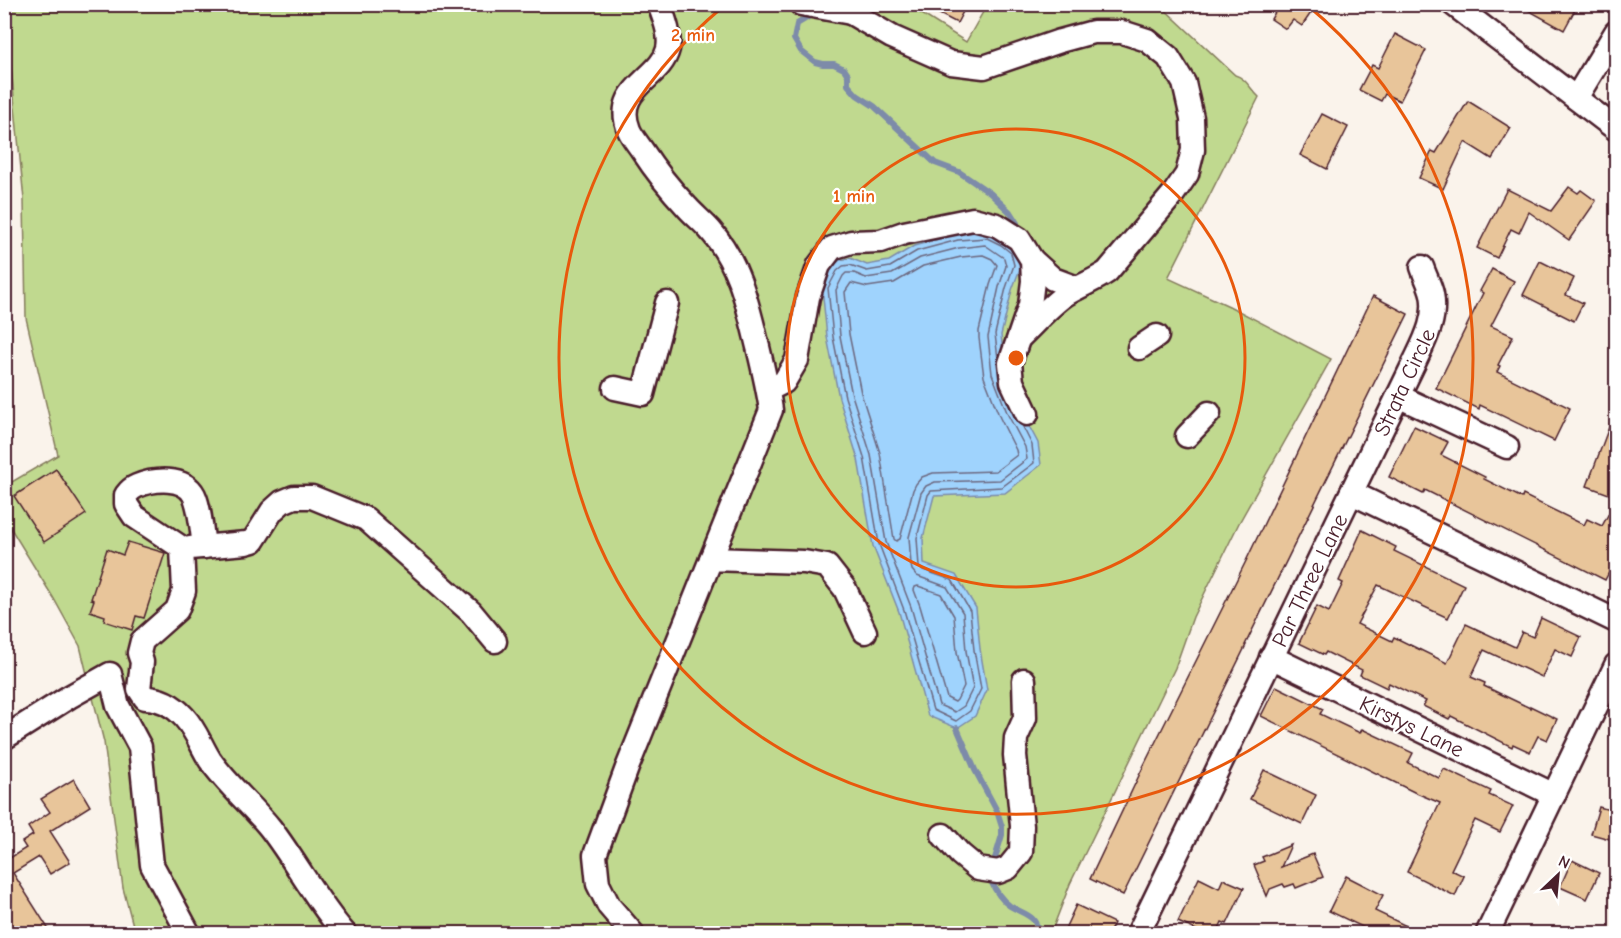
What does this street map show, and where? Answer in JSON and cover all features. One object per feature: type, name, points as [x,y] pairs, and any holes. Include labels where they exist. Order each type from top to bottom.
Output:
[{"type":"street","points":[[633,933],[609,906],[598,884],[595,855],[627,768],[771,410],[744,292],[729,255],[711,230],[687,207],[653,168],[629,130],[626,112],[630,96],[641,82],[662,63],[668,48],[668,30],[659,4]]},
{"type":"street","points":[[801,4],[848,9],[892,37],[951,63],[984,67],[1093,32],[1122,32],[1147,39],[1168,57],[1184,83],[1192,117],[1193,150],[1187,174],[1174,193],[1107,272],[1063,297],[1019,338]]},
{"type":"street","points":[[1453,4],[1617,129]]},
{"type":"street","points":[[1576,98],[1617,32]]},
{"type":"street","points":[[768,390],[784,382],[797,360],[808,297],[819,265],[832,248],[851,242],[880,242],[904,233],[973,219],[998,225],[1019,239],[1032,260],[1053,279],[1077,288]]},
{"type":"street","points":[[1027,414],[1012,382],[1010,363],[1030,305],[1033,281],[1032,260]]},
{"type":"street","name":"Strata Circle","points":[[1352,493],[1432,320],[1432,291],[1422,267]]},
{"type":"street","points":[[615,388],[643,394],[667,303]]},
{"type":"street","points":[[1398,396],[1507,447]]},
{"type":"street","points":[[1187,436],[1209,413]]},
{"type":"street","name":"Par Three Lane","points":[[1138,933],[1352,493],[1617,621]]},
{"type":"street","points":[[345,933],[319,902],[271,829],[237,793],[209,758],[194,729],[184,716],[162,699],[145,698],[139,689],[142,663],[139,653],[142,641],[177,610],[184,591],[193,547],[253,541],[272,511],[282,502],[294,497],[312,497],[366,519],[471,612],[495,641]]},
{"type":"street","points":[[711,559],[804,562],[827,566],[845,589],[865,632]]},
{"type":"street","name":"Kirstys Lane","points":[[1271,657],[1554,795]]},
{"type":"street","points":[[1487,933],[1617,665]]},
{"type":"street","points":[[4,738],[110,674],[118,706],[140,747],[152,865],[189,933]]},
{"type":"street","points":[[943,836],[960,854],[978,868],[998,872],[1008,868],[1021,852],[1022,826],[1015,755],[1016,738],[1025,718],[1024,680]]},
{"type":"green space","points":[[906,4],[966,42],[987,5],[1160,5],[1235,75],[1245,81],[1259,97],[1168,278],[1229,306],[1331,359],[1239,523],[1193,617],[1175,668],[1070,884],[1051,933],[135,933],[123,888],[104,742],[80,646],[5,519],[5,486],[58,455],[26,318],[24,200],[5,5]]},
{"type":"water","points":[[987,231],[1017,250],[1021,266],[1012,290],[1001,335],[1005,369],[1020,409],[1038,443],[1041,465],[1005,493],[934,496],[923,538],[924,564],[956,575],[976,608],[987,690],[975,716],[957,728],[928,716],[899,612],[873,546],[858,459],[839,398],[827,337],[822,287],[832,267],[840,260],[850,258],[867,265],[889,261],[914,246],[957,234]]},
{"type":"building","points":[[920,4],[967,4],[957,23]]},
{"type":"building","points":[[1270,4],[1317,4],[1302,26],[1293,20],[1286,29],[1271,19],[1277,9]]},
{"type":"building","points":[[1517,4],[1578,4],[1564,30]]},
{"type":"building","points":[[1395,34],[1426,50],[1400,101],[1385,94],[1381,101],[1359,90],[1372,65],[1378,68]]},
{"type":"building","points":[[1468,101],[1511,128],[1492,159],[1465,142],[1443,189],[1419,178],[1432,151],[1436,153]]},
{"type":"building","points":[[1322,114],[1348,127],[1327,169],[1300,155]]},
{"type":"building","points":[[1569,187],[1578,193],[1581,190],[1596,201],[1569,240],[1529,212],[1519,233],[1511,229],[1497,258],[1477,248],[1507,189],[1551,211]]},
{"type":"building","points":[[1540,261],[1574,278],[1566,295],[1583,303],[1574,321],[1523,295]]},
{"type":"building","points":[[1492,269],[1514,281],[1491,326],[1513,336],[1498,365],[1500,366],[1497,372],[1570,408],[1554,441],[1480,405],[1479,409],[1436,388],[1483,293],[1480,291]]},
{"type":"building","points":[[1373,296],[1408,314],[1123,895],[1090,879]]},
{"type":"building","points":[[1615,411],[1617,412],[1617,497],[1587,486]]},
{"type":"building","points":[[1414,426],[1448,442],[1441,455],[1522,498],[1523,495],[1584,525],[1587,519],[1602,526],[1617,498],[1617,557],[1605,580],[1425,490],[1423,494],[1389,477]]},
{"type":"building","points":[[56,469],[86,514],[44,542],[14,496]]},
{"type":"building","points":[[1362,530],[1396,547],[1394,551],[1464,585],[1448,618],[1378,585],[1357,624],[1392,641],[1394,637],[1447,663],[1466,624],[1515,647],[1522,632],[1533,637],[1541,618],[1581,637],[1572,657],[1555,649],[1542,677],[1484,650],[1471,677],[1485,683],[1484,686],[1557,719],[1547,740],[1538,736],[1530,752],[1513,744],[1512,747],[1451,716],[1449,719],[1423,706],[1426,701],[1389,683],[1387,688],[1360,675],[1362,670],[1326,652],[1324,655],[1299,643],[1317,606],[1329,612],[1343,583],[1339,581]]},
{"type":"building","points":[[128,542],[165,553],[144,618],[136,616],[132,630],[104,621],[105,616],[90,611],[94,600],[91,599],[107,549],[123,555]]},
{"type":"building","points":[[1276,686],[1323,709],[1320,714],[1360,733],[1362,729],[1413,753],[1408,763],[1439,778],[1444,769],[1491,791],[1489,795],[1513,806],[1500,832],[1475,820],[1451,870],[1464,876],[1455,896],[1407,872],[1440,803],[1261,716]]},
{"type":"building","points":[[1264,770],[1316,795],[1302,824],[1250,799]]},
{"type":"building","points":[[74,779],[90,806],[50,831],[70,862],[50,874],[39,857],[13,873],[51,933],[4,933],[4,860],[26,848],[22,842],[33,835],[28,827],[50,812],[41,799]]},
{"type":"building","points":[[1599,807],[1617,812],[1617,841],[1591,834]]},
{"type":"building","points":[[1291,845],[1281,867],[1313,854],[1323,877],[1296,888],[1294,884],[1285,887],[1283,884],[1270,889],[1267,896],[1254,865],[1264,861],[1262,857]]},
{"type":"building","points":[[1572,860],[1599,873],[1587,899],[1560,887]]},
{"type":"building","points":[[1346,876],[1383,895],[1375,911],[1421,933],[1375,933],[1329,911]]},
{"type":"building","points":[[1199,878],[1219,888],[1223,879],[1244,888],[1227,924],[1222,922],[1217,933],[1203,933],[1178,922]]},
{"type":"building","points":[[1076,905],[1114,923],[1109,933],[1063,933]]},
{"type":"waterway","points":[[811,13],[797,24],[794,39],[801,51],[815,62],[834,64],[844,69],[848,75],[848,85],[857,95],[874,106],[935,163],[959,172],[990,193],[1010,212],[1017,223]]},
{"type":"waterway","points":[[957,728],[975,770],[997,811],[1002,827],[1002,835],[993,865]]},
{"type":"waterway","points":[[990,879],[998,894],[1010,906],[1033,919],[1038,934]]}]
